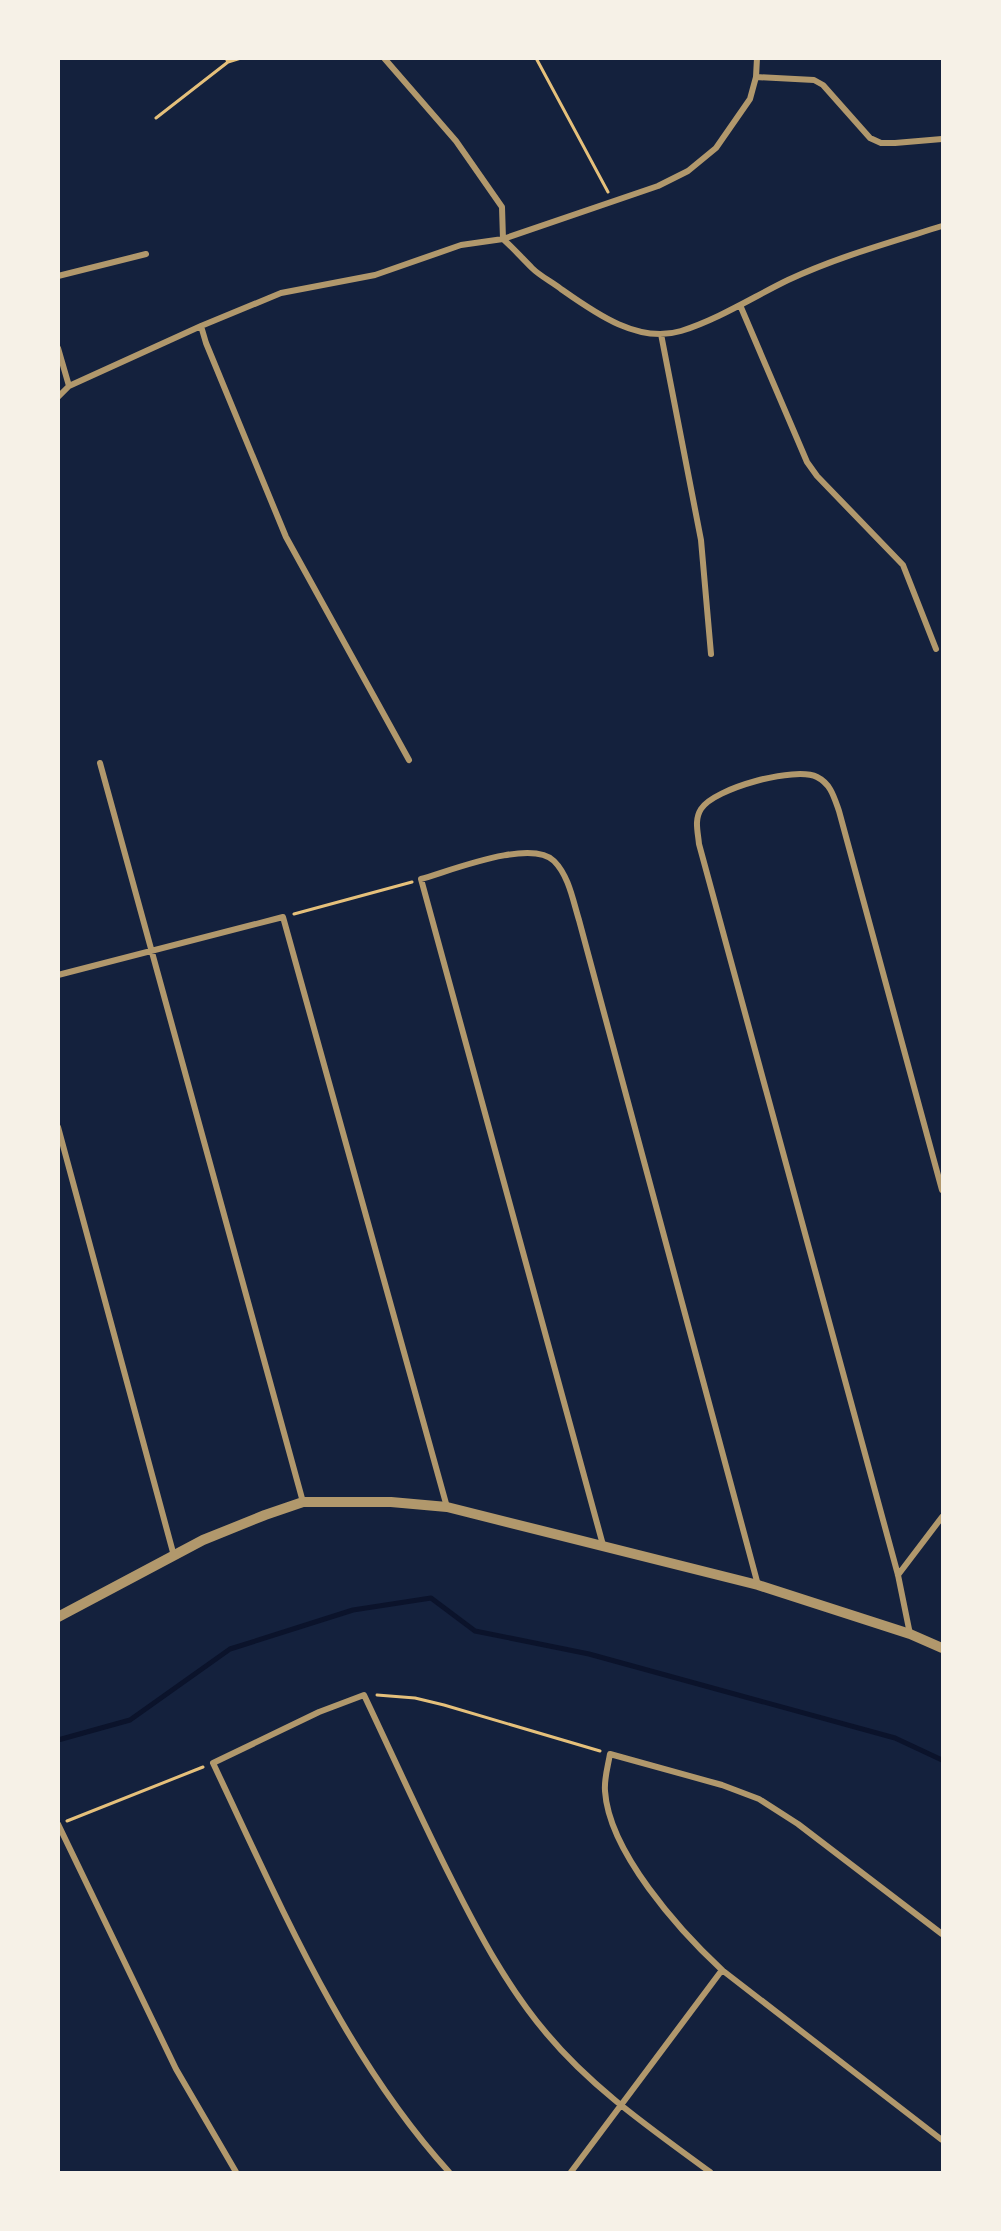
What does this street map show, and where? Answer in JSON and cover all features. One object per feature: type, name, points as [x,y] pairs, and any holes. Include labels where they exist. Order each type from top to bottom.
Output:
[{"type":"street","points":[[384,58],[456,141],[502,207],[503,239],[532,268],[608,320],[629,328],[661,334],[680,331],[740,305],[789,279],[853,254],[942,226]]},
{"type":"street","points":[[58,397],[69,386],[201,326],[281,293],[375,274],[461,245],[503,239],[658,186],[688,171],[717,148],[750,99],[758,58]]},
{"type":"street","points":[[756,77],[814,80],[823,85],[870,138],[881,142],[942,139]]},
{"type":"street","points":[[58,276],[146,254]]},
{"type":"street","points":[[740,305],[807,462],[817,476],[903,565],[936,650]]},
{"type":"street","points":[[201,326],[286,537],[409,760]]},
{"type":"street","points":[[661,334],[701,540],[711,654]]},
{"type":"street","points":[[58,348],[69,386]]},
{"type":"street","points":[[99,763],[303,1502]]},
{"type":"street","points":[[910,1634],[898,1575],[699,844],[698,816],[704,804],[712,798],[758,781],[801,773],[816,776],[830,789],[839,811],[942,1190]]},
{"type":"street","points":[[603,1545],[421,879],[516,852],[529,851],[548,856],[564,875],[579,920],[758,1585]]},
{"type":"street","points":[[58,975],[283,917],[447,1507]]},
{"type":"street","points":[[58,1127],[174,1556]]},
{"type":"street","points":[[58,1617],[229,1529],[303,1502],[391,1502],[447,1507],[758,1585],[910,1634],[942,1648]]},
{"type":"street","points":[[898,1575],[942,1517]]},
{"type":"street","points":[[449,2172],[402,2117],[344,2026],[273,1889],[213,1763],[319,1712],[364,1695],[452,1879],[507,1980],[547,2034],[620,2105],[710,2172]]},
{"type":"street","points":[[942,1934],[798,1824],[759,1799],[722,1785],[610,1754],[605,1791],[613,1826],[654,1896],[673,1920],[693,1943],[722,1970],[942,2140]]},
{"type":"street","points":[[59,1824],[176,2069],[236,2172]]},
{"type":"street","points":[[571,2172],[722,1970]]},
{"type":"path","points":[[156,118],[227,60],[241,58]]},
{"type":"path","points":[[536,58],[612,201]]},
{"type":"path","points":[[283,917],[421,879]]},
{"type":"path","points":[[364,1695],[395,1695],[444,1705],[610,1754]]},
{"type":"path","points":[[59,1824],[213,1763]]},
{"type":"waterway","points":[[58,1740],[130,1720],[230,1649],[353,1610],[431,1598],[475,1631],[589,1654],[895,1738],[942,1760]]}]
